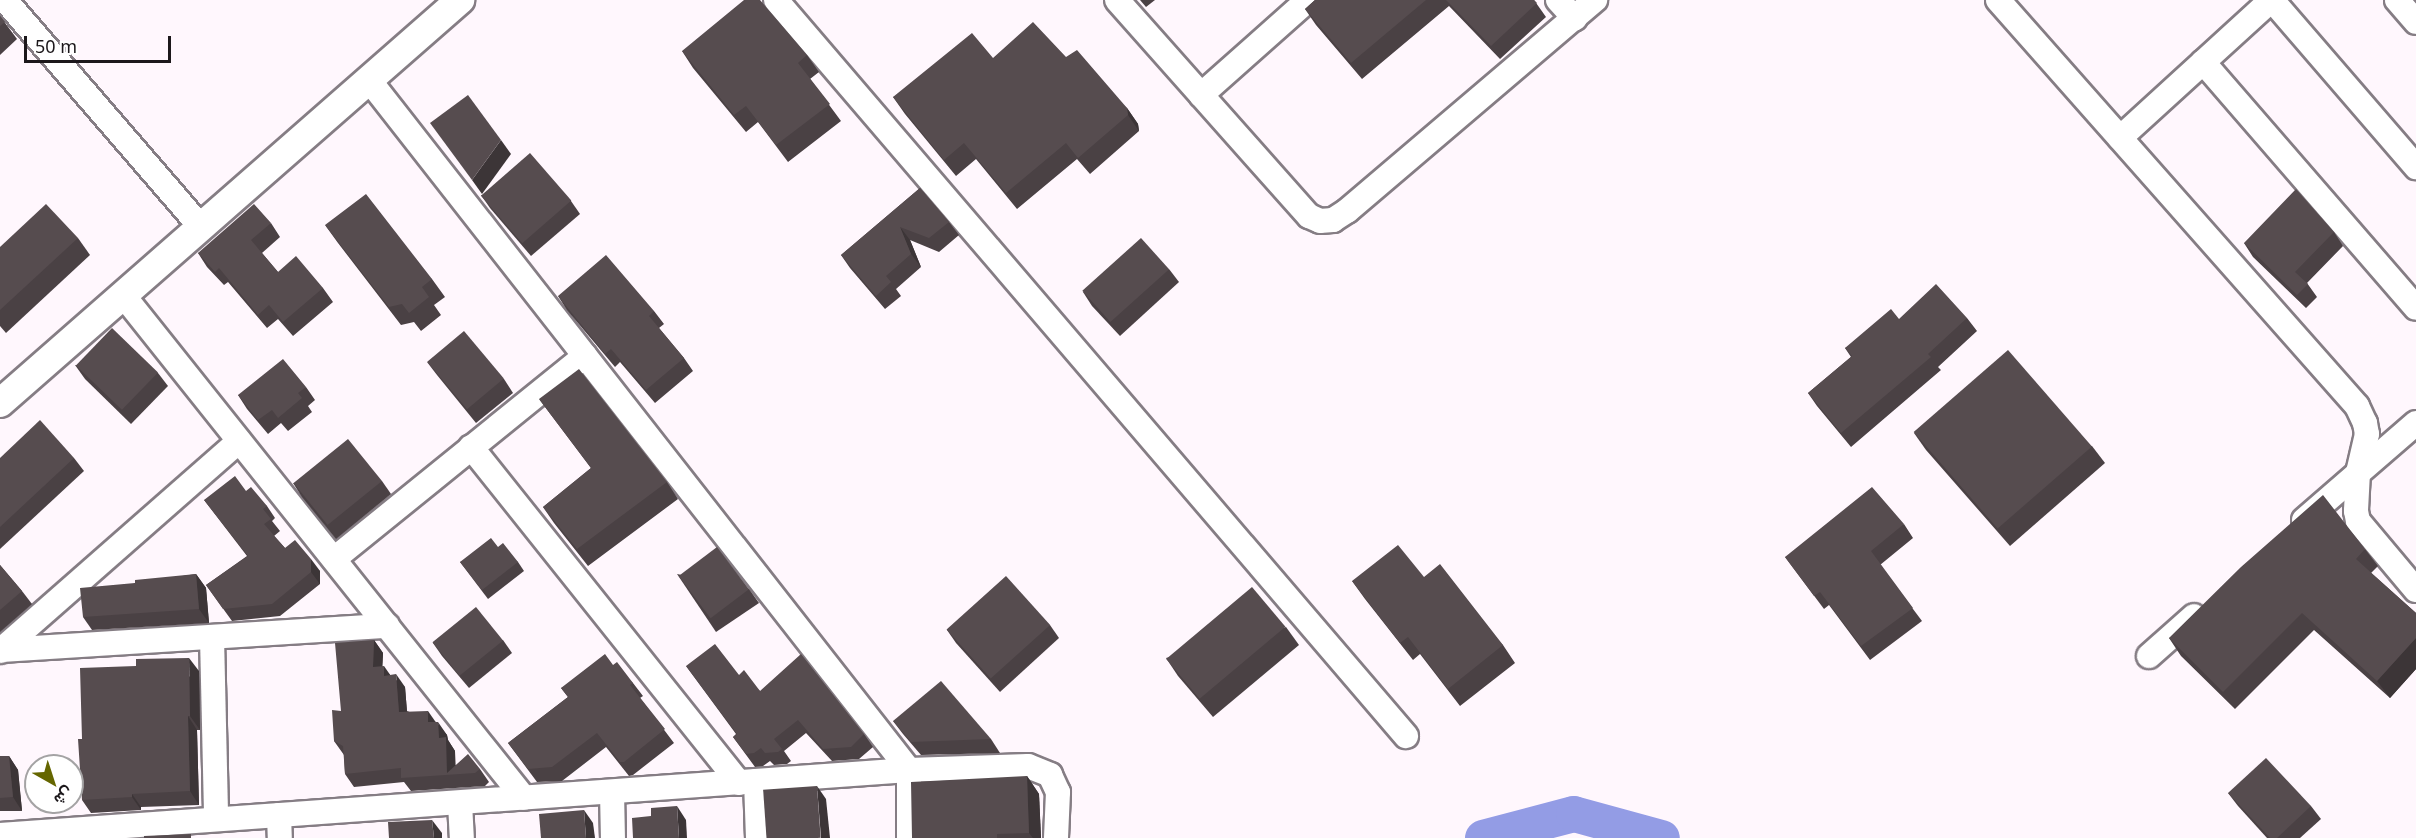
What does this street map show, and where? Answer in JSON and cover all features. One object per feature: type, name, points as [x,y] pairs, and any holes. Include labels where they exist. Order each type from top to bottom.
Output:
[{"type":"street","points":[[5,0],[201,227]]},
{"type":"street","points":[[0,403],[460,0]]},
{"type":"street","points":[[776,0],[1406,736]]},
{"type":"street","points":[[1117,0],[1309,216],[1320,221],[1333,220],[1347,211],[1595,0]]},
{"type":"street","points":[[1202,95],[1308,0]]},
{"type":"street","points":[[1558,0],[1575,19]]},
{"type":"street","points":[[1998,0],[2356,406],[2366,423],[2367,434],[2358,472],[2356,511],[2358,521],[2416,590]]},
{"type":"street","points":[[2120,138],[2271,0],[2416,167]]},
{"type":"street","points":[[2397,0],[2416,22]]},
{"type":"street","points":[[2203,62],[2416,308]]},
{"type":"street","points":[[369,80],[909,770],[909,838]]},
{"type":"street","points":[[123,295],[524,798]]},
{"type":"street","points":[[333,559],[585,356]]},
{"type":"street","points":[[2288,533],[2416,423]]},
{"type":"street","points":[[0,651],[239,441]]},
{"type":"street","points":[[471,447],[747,782],[758,838]]},
{"type":"street","points":[[2149,656],[2210,602]]},
{"type":"street","points":[[0,651],[387,626]]},
{"type":"street","points":[[212,637],[216,819]]},
{"type":"street","points":[[0,835],[110,832],[216,819],[280,826],[460,803],[909,770],[1028,766],[1050,775],[1058,792],[1056,838]]},
{"type":"street","points":[[612,792],[613,838]]},
{"type":"street","points":[[460,803],[462,838]]},
{"type":"building","points":[[744,0],[760,0],[807,55],[798,63],[830,104],[776,145],[746,106],[734,115],[682,51]]},
{"type":"building","points":[[1315,0],[1426,0],[1351,63],[1305,9]]},
{"type":"building","points":[[1446,0],[1534,0],[1537,3],[1491,46]]},
{"type":"building","points":[[0,16],[5,22],[0,26]]},
{"type":"building","points":[[1033,22],[1066,57],[1077,50],[1127,108],[1128,115],[1078,158],[1066,143],[1006,193],[964,143],[944,160],[893,97],[972,33],[993,58]]},
{"type":"building","points":[[468,95],[501,140],[472,180],[430,123]]},
{"type":"building","points":[[530,153],[571,201],[522,243],[481,196]]},
{"type":"building","points":[[920,188],[949,222],[929,238],[900,227],[911,254],[886,276],[891,282],[876,296],[841,255]]},
{"type":"building","points":[[2296,189],[2334,232],[2295,272],[2308,284],[2297,295],[2244,243]]},
{"type":"building","points":[[366,194],[432,279],[422,287],[429,297],[409,313],[402,304],[389,307],[325,225]]},
{"type":"building","points":[[46,204],[78,238],[0,310],[0,247]]},
{"type":"building","points":[[254,204],[271,223],[251,240],[278,272],[296,256],[323,288],[283,322],[269,305],[258,315],[219,268],[215,272],[198,253]]},
{"type":"building","points":[[1141,238],[1169,269],[1110,322],[1082,291]]},
{"type":"building","points":[[606,255],[654,311],[649,316],[684,358],[646,390],[611,349],[605,354],[558,296]]},
{"type":"building","points":[[1936,284],[1967,318],[1928,354],[1931,357],[1841,433],[1808,393],[1852,356],[1845,348],[1891,309],[1899,319]]},
{"type":"building","points":[[112,328],[158,372],[122,410],[76,365]]},
{"type":"building","points":[[464,331],[504,378],[467,409],[427,362]]},
{"type":"building","points":[[2008,350],[2092,447],[1998,529],[1914,432]]},
{"type":"building","points":[[283,359],[306,387],[298,393],[302,398],[278,418],[272,410],[258,420],[238,395]]},
{"type":"building","points":[[579,369],[667,482],[577,549],[543,507],[591,468],[539,399]]},
{"type":"building","points":[[40,420],[74,458],[0,527],[0,458]]},
{"type":"building","points":[[348,439],[382,481],[328,525],[294,483]]},
{"type":"building","points":[[235,476],[246,491],[251,487],[267,506],[263,509],[271,519],[264,524],[285,548],[295,540],[311,559],[311,572],[272,604],[223,609],[206,585],[248,556],[204,500]]},
{"type":"building","points":[[1872,487],[1904,524],[1871,551],[1913,608],[1861,646],[1820,592],[1814,596],[1785,557]]},
{"type":"building","points":[[2323,495],[2365,549],[2356,559],[2416,613],[2416,638],[2377,681],[2302,613],[2223,692],[2169,638],[2241,567]]},
{"type":"building","points":[[491,538],[498,547],[503,543],[518,562],[482,590],[460,562]]},
{"type":"building","points":[[1398,545],[1424,577],[1440,564],[1503,645],[1448,689],[1408,637],[1400,643],[1352,581]]},
{"type":"building","points":[[717,547],[749,589],[711,618],[679,576]]},
{"type":"building","points":[[0,565],[22,591],[0,610]]},
{"type":"building","points":[[196,574],[199,609],[83,617],[80,588]]},
{"type":"building","points":[[1006,576],[1050,625],[991,679],[947,630]]},
{"type":"building","points":[[1252,587],[1285,627],[1200,699],[1166,659]]},
{"type":"building","points":[[476,607],[503,640],[460,676],[432,642]]},
{"type":"building","points":[[374,640],[373,667],[384,666],[384,676],[396,674],[399,712],[428,711],[428,722],[438,722],[439,738],[446,737],[447,773],[468,754],[480,769],[475,773],[401,778],[401,768],[345,774],[343,746],[334,741],[332,710],[341,711],[335,643]]},
{"type":"building","points":[[715,644],[739,675],[744,670],[760,691],[801,654],[864,734],[851,747],[823,749],[798,720],[774,739],[782,749],[778,752],[765,753],[761,748],[754,753],[746,754],[733,737],[737,734],[686,666]]},
{"type":"building","points":[[605,654],[613,665],[617,662],[633,683],[630,685],[665,729],[624,762],[620,762],[597,733],[552,767],[528,769],[508,743],[568,697],[561,688]]},
{"type":"building","points":[[189,658],[190,791],[132,794],[132,797],[84,800],[84,754],[79,754],[78,739],[82,739],[80,668],[136,666],[136,659]]},
{"type":"building","points":[[941,681],[991,739],[911,742],[893,721]]},
{"type":"building","points":[[0,756],[9,756],[13,797],[0,798]]},
{"type":"building","points":[[2266,758],[2311,806],[2277,838],[2270,838],[2228,793]]},
{"type":"building","points":[[1027,776],[1029,833],[997,834],[997,838],[912,838],[911,782]]},
{"type":"building","points":[[817,786],[821,838],[767,838],[763,790]]},
{"type":"building","points":[[677,806],[679,838],[633,838],[632,818],[651,816],[651,808]]},
{"type":"building","points":[[584,810],[586,838],[541,838],[539,814]]},
{"type":"building","points":[[432,820],[434,838],[389,838],[388,822]]},
{"type":"building","points":[[191,834],[191,838],[144,838],[144,836]]},
{"type":"waterway","points":[[1483,838],[1574,814],[1662,838]]}]
